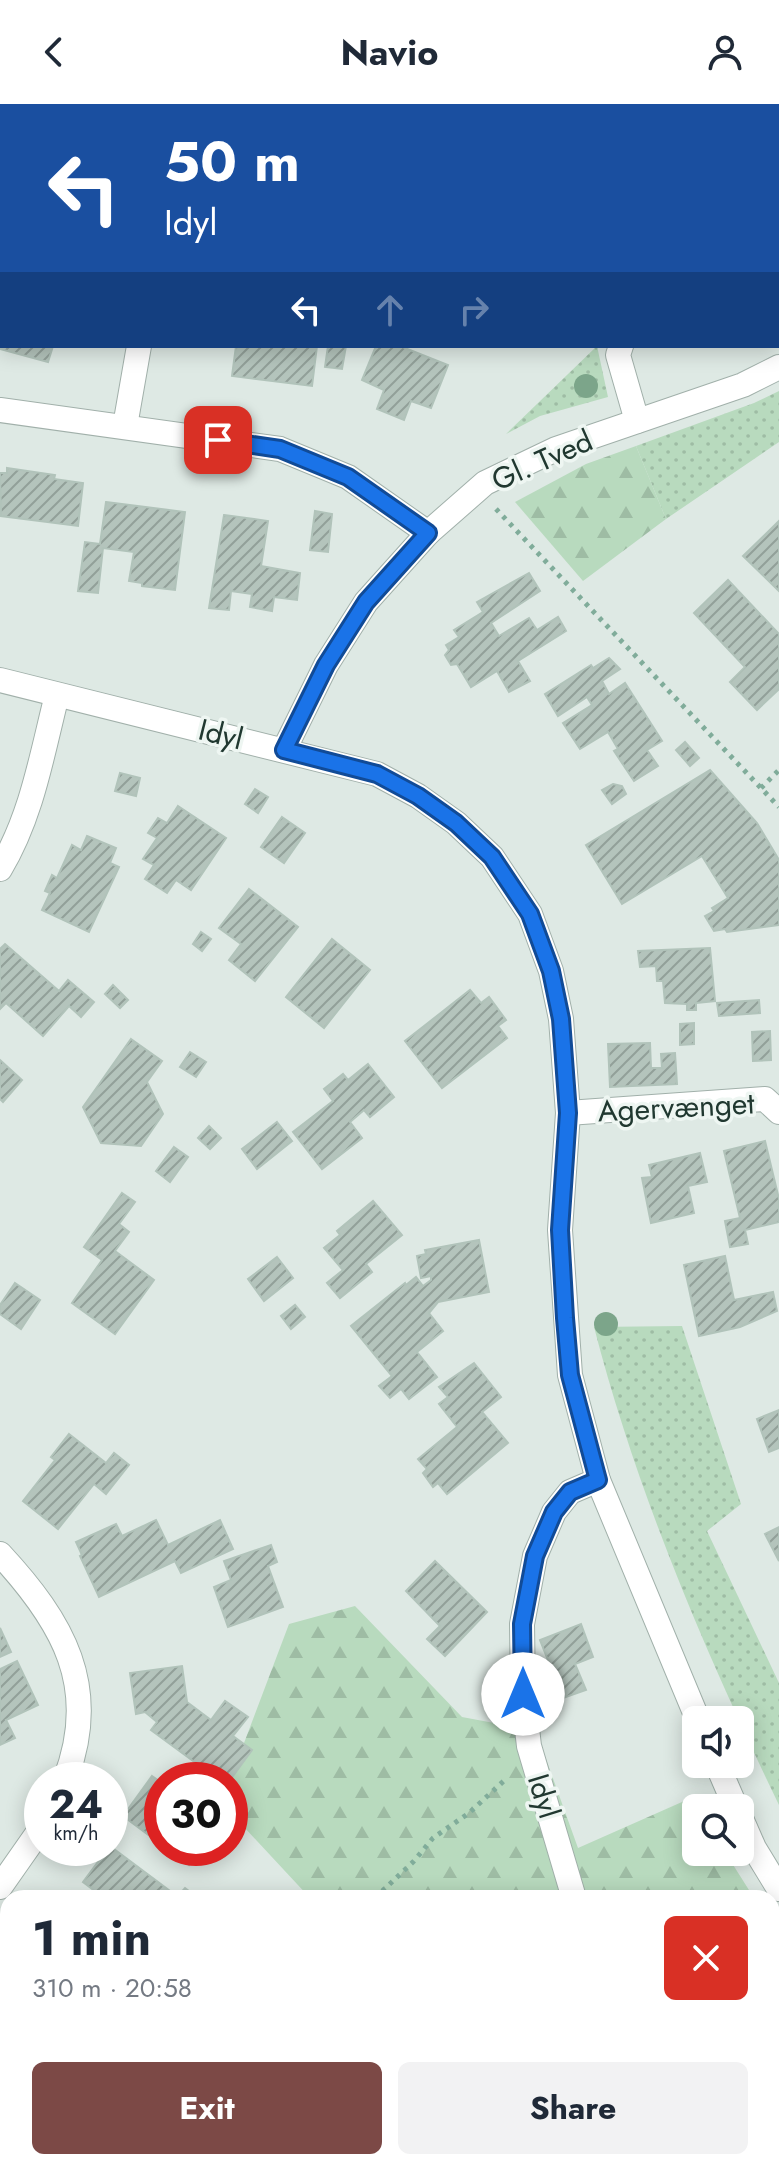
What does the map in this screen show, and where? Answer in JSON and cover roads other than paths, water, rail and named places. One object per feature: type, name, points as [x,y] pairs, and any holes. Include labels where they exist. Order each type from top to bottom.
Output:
[{"type":"street","points":[[125,426],[139,348]]},
{"type":"street","points":[[620,348],[618,355],[637,421]]},
{"type":"street","name":"Gl. Tved","points":[[284,750],[326,665],[366,602],[428,533],[485,483],[556,449],[743,385],[779,367]]},
{"type":"street","points":[[0,410],[280,449],[348,477],[428,533]]},
{"type":"street","name":"Idyl","points":[[0,680],[377,774],[418,796],[456,823],[492,857],[530,914],[551,971],[561,1019],[568,1113],[560,1230],[570,1375],[598,1480],[692,1706]]},
{"type":"street","points":[[0,869],[21,829],[32,797],[57,695]]},
{"type":"street","name":"Agervænget","points":[[568,1113],[765,1099],[779,1112]]},
{"type":"street","name":"Idyl","points":[[572,1890],[529,1746],[523,1694],[522,1624],[535,1556],[554,1512],[570,1492],[598,1480]]},
{"type":"street","points":[[0,1554],[33,1592],[69,1651],[81,1704],[72,1762]]},
{"type":"street","points":[[754,1848],[779,1889]]},
{"type":"street","points":[[0,1887],[24,1853]]}]
